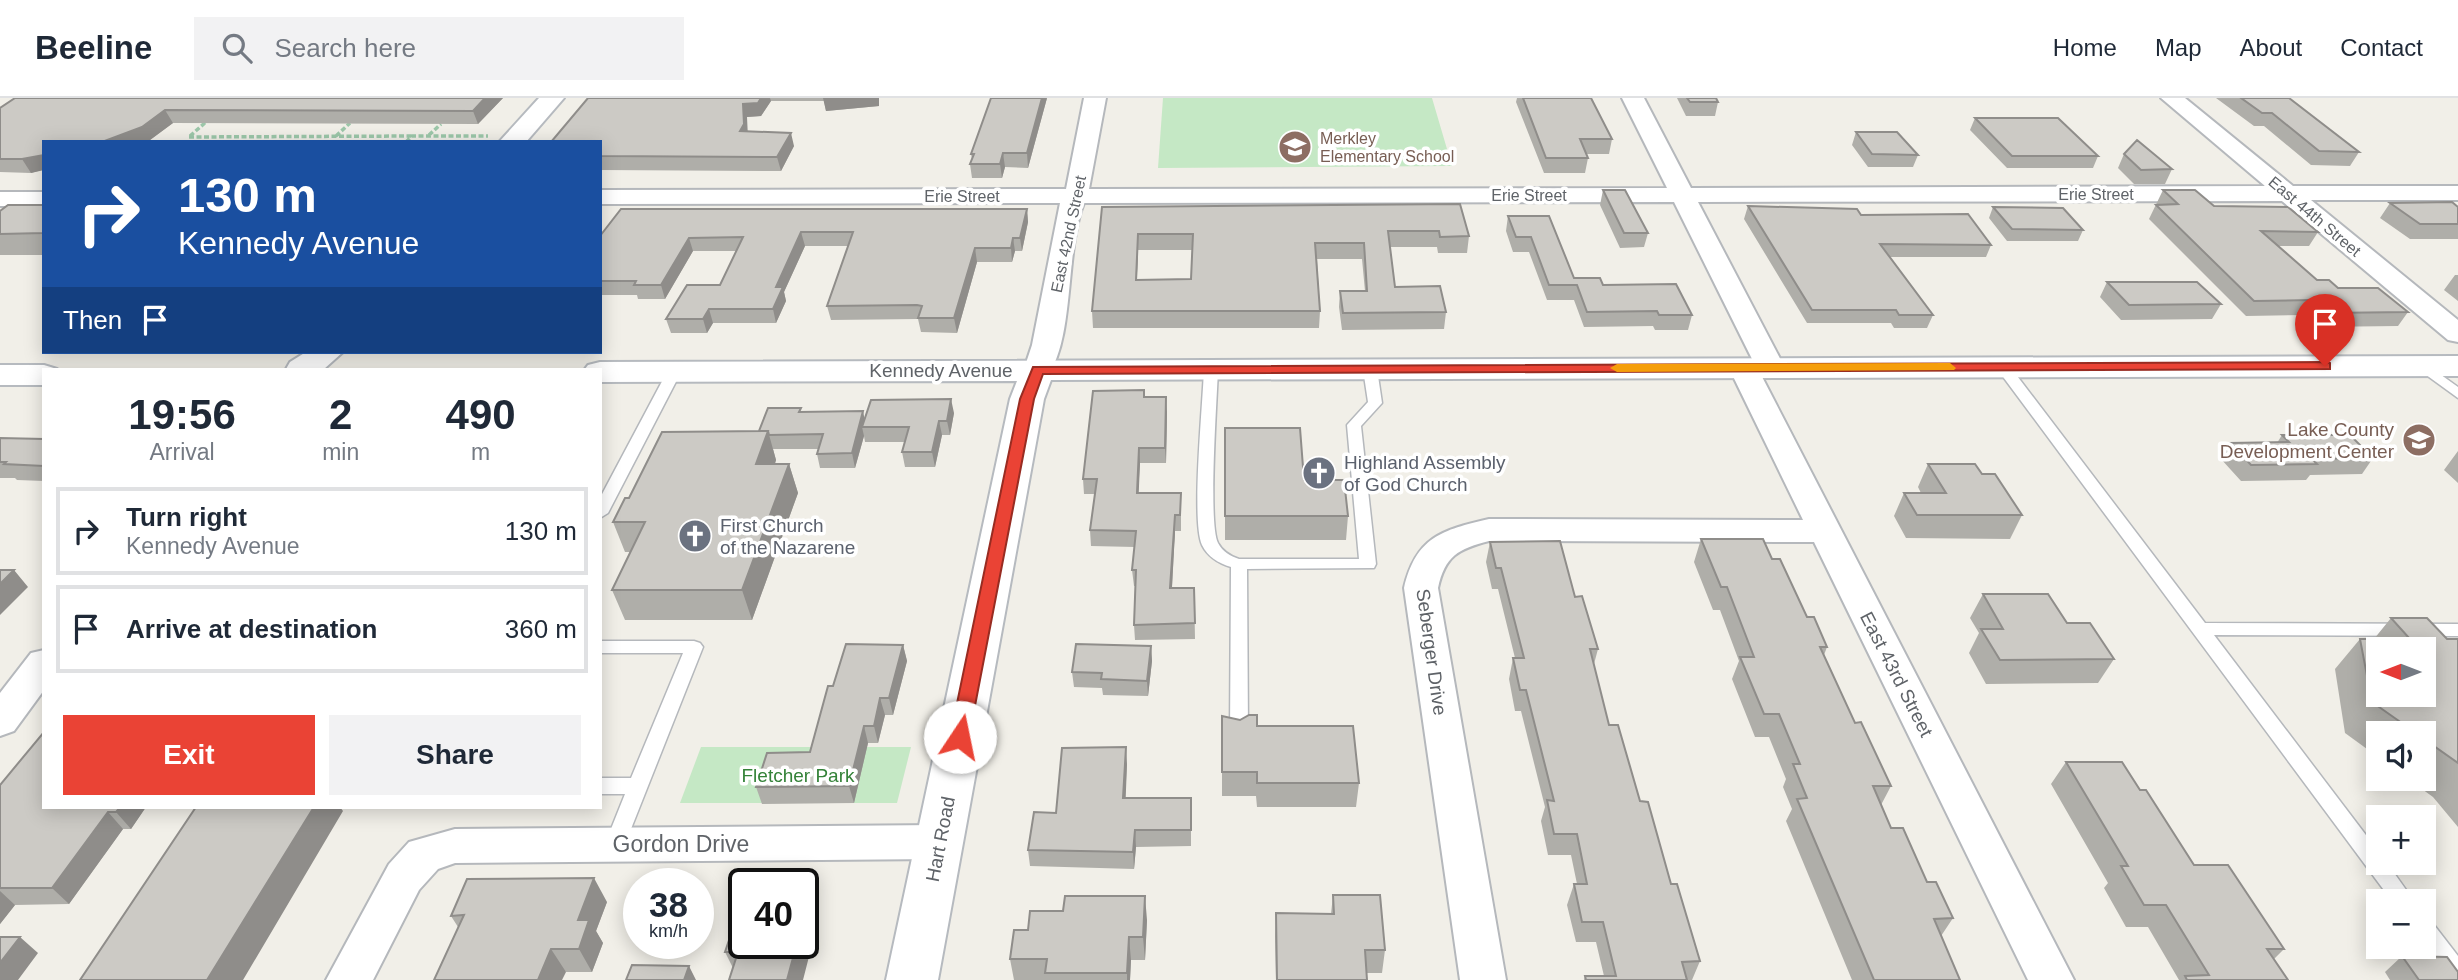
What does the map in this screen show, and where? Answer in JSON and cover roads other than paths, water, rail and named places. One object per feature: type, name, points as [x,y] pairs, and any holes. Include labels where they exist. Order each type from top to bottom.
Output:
[{"type":"street","points":[[506,139],[552,98]]},
{"type":"street","name":"East 42nd Street","points":[[1038,369],[1046,345],[1070,206],[1076,196],[1095,98]]},
{"type":"street","name":"East 43rd Street","points":[[1633,98],[1683,195],[1825,531],[2051,980]]},
{"type":"street","name":"East 44th Street","points":[[2172,98],[2458,334]]},
{"type":"street","name":"Erie Street","points":[[602,197],[2458,193]]},
{"type":"street","points":[[0,199],[42,199]]},
{"type":"street","points":[[303,368],[324,354]]},
{"type":"street","name":"Kennedy Avenue","points":[[602,372],[2458,366]]},
{"type":"street","name":"Hart Road","points":[[912,980],[1027,399],[1038,369]]},
{"type":"street","points":[[0,375],[42,375]]},
{"type":"street","name":"Seberger Drive","points":[[1483,980],[1421,588],[1424,568],[1435,552],[1455,538],[1489,530],[1825,531]]},
{"type":"street","points":[[0,721],[42,666]]},
{"type":"street","name":"Gordon Drive","points":[[349,980],[404,877],[425,855],[455,846],[939,842]]},
{"type":"lane","points":[[22,215],[42,200]]},
{"type":"lane","points":[[2423,366],[2458,394]]},
{"type":"lane","points":[[2003,367],[2395,889]]},
{"type":"lane","points":[[1211,369],[1206,509],[1209,543],[1222,559],[1239,564],[1368,564],[1353,425],[1375,403],[1370,369]]},
{"type":"lane","points":[[602,509],[674,372]]},
{"type":"lane","points":[[1239,564],[1239,735]]},
{"type":"lane","points":[[2200,629],[2458,630]]},
{"type":"lane","points":[[602,647],[694,647],[615,844]]},
{"type":"lane","points":[[602,786],[637,786]]},
{"type":"lane","points":[[2436,944],[2458,973]]},
{"type":"place","name":"Merkley Elementary School","points":[[1295,147]]},
{"type":"place","name":"Lake County Development Center","points":[[2419,440]]},
{"type":"place","name":"Highland Assembly of God Church","points":[[1319,473]]},
{"type":"place","name":"First Church of the Nazarene","points":[[695,536]]},
{"type":"park label","name":"Fletcher Park","points":[[798,775]]}]
